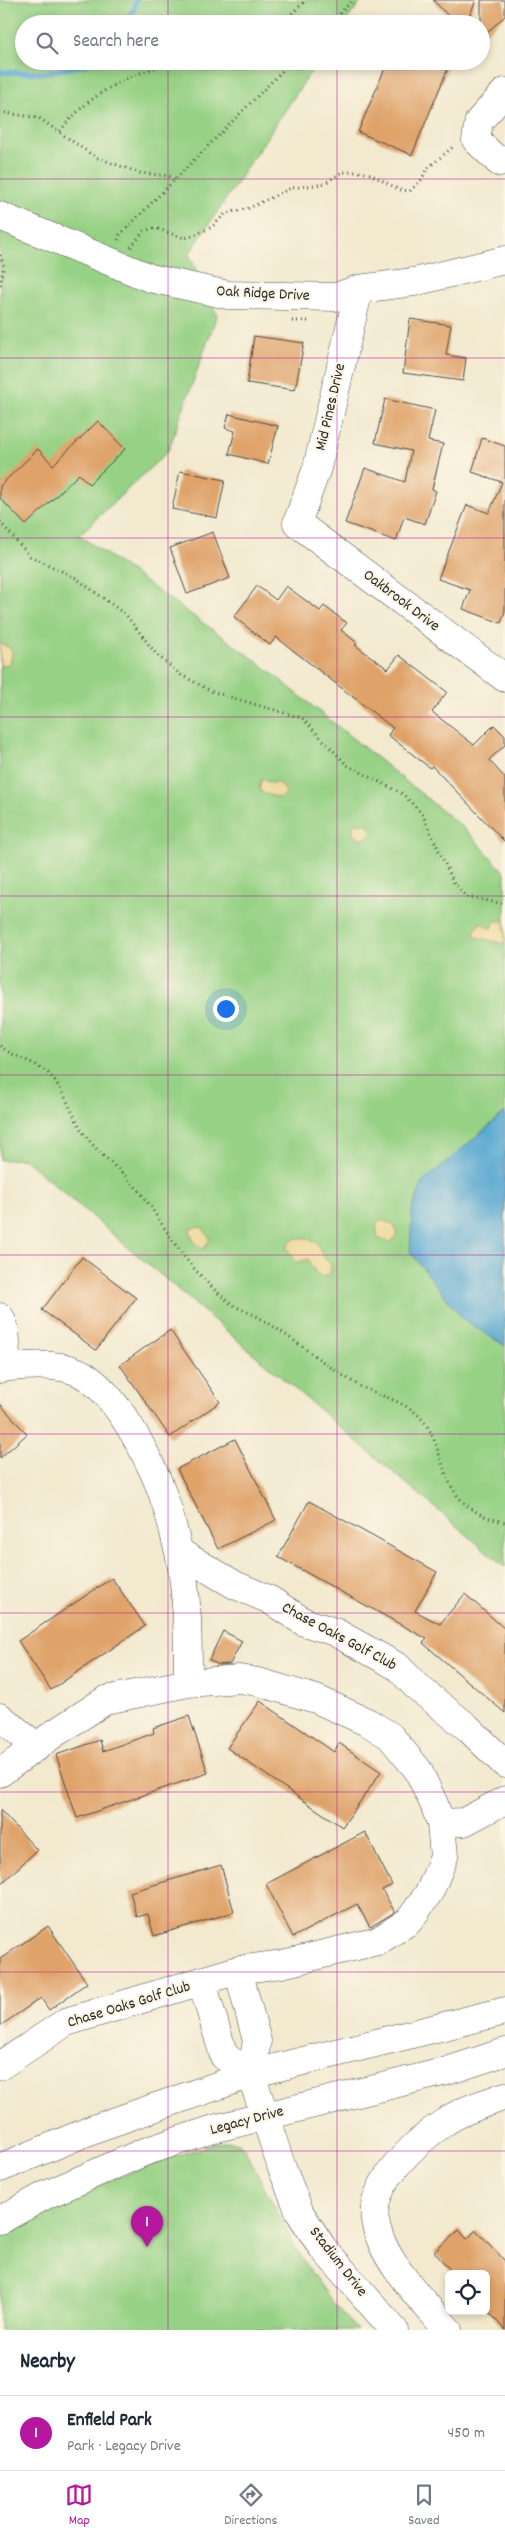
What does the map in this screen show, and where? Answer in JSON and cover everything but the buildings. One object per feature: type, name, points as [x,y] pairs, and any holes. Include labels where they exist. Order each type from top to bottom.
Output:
[{"type":"street","points":[[505,92],[479,121],[476,140],[499,162],[505,160]]},
{"type":"street","name":"Oak Ridge Drive","points":[[0,216],[150,278],[228,295],[336,297],[359,290],[414,282],[505,260]]},
{"type":"street","name":"Mid Pines Drive","points":[[297,523],[317,468],[359,290]]},
{"type":"street","name":"Oakbrook Drive","points":[[297,523],[505,678]]},
{"type":"street","points":[[0,1317],[5,1325],[6,1344],[1,1369],[32,1365],[73,1370],[94,1382],[115,1404],[135,1434],[165,1500],[179,1552],[188,1613],[188,1682]]},
{"type":"street","name":"Chase Oaks Golf Club","points":[[179,1552],[235,1585],[270,1600],[304,1622],[335,1632],[398,1667],[423,1692],[468,1727],[505,1764]]},
{"type":"street","name":"Chase Oaks Golf Club","points":[[0,1774],[106,1700],[188,1682],[239,1679],[258,1682],[316,1699],[369,1723],[390,1736],[406,1753],[418,1770],[440,1823],[444,1857],[430,1891],[409,1921],[378,1941],[282,1964],[238,1970],[66,2022],[0,2066]]},
{"type":"street","points":[[0,1717],[37,1747]]},
{"type":"street","points":[[440,1823],[464,1822],[505,1800]]},
{"type":"street","points":[[238,1970],[257,2041],[251,2074]]},
{"type":"street","points":[[202,1982],[224,2056],[251,2074]]},
{"type":"street","points":[[0,2168],[96,2128],[251,2074],[505,2010]]},
{"type":"street","name":"Legacy Drive","points":[[0,2220],[46,2195],[144,2152],[217,2128],[447,2071],[505,2052]]},
{"type":"street","name":"Stadium Drive","points":[[251,2074],[300,2213],[322,2247],[394,2330]]},
{"type":"street","points":[[448,2330],[406,2282],[380,2239],[374,2219],[374,2203],[383,2182],[411,2152],[446,2122],[467,2110],[505,2096]]},
{"type":"street","points":[[374,2307],[406,2282]]},
{"type":"path","points":[[290,15],[306,0]]},
{"type":"path","points":[[338,15],[353,0]]},
{"type":"path","points":[[60,131],[76,112],[102,91],[145,70]]},
{"type":"path","points":[[118,240],[283,70]]},
{"type":"path","points":[[0,112],[39,118],[60,131],[95,158],[140,173],[169,176],[176,180]]},
{"type":"path","points":[[109,237],[132,248],[144,231],[155,228],[184,238],[190,237],[212,227],[226,213],[247,209],[273,194],[291,188],[324,184],[342,172],[370,174],[400,190],[410,191],[421,180],[428,168],[454,146]]},
{"type":"path","points":[[0,255],[4,266],[0,285]]},
{"type":"path","points":[[0,522],[30,556],[76,578],[126,616],[157,655],[181,675],[213,692],[302,718],[347,765],[403,794],[422,814],[454,883],[467,897],[505,904]]},
{"type":"path","points":[[0,1046],[8,1053],[48,1073],[59,1088],[84,1132],[102,1156],[130,1181],[151,1207],[188,1263],[231,1303],[260,1318],[360,1386],[412,1410],[425,1424],[448,1482],[458,1497],[482,1516],[505,1522]]},
{"type":"green space","points":[[0,0],[362,0],[351,15],[15,15],[15,70],[312,70],[189,254],[217,315],[168,451],[79,535],[258,662],[466,830],[505,873],[505,1567],[24,1159],[0,1160]]},
{"type":"green space","points":[[226,2141],[238,2143],[244,2148],[301,2258],[334,2304],[357,2330],[0,2330],[0,2235],[53,2206],[110,2180],[167,2159]]},
{"type":"sand","points":[[0,643],[11,649],[12,654],[10,663],[3,666],[0,665]]},
{"type":"sand","points":[[262,779],[271,783],[279,783],[287,793],[280,798],[262,793],[259,788]]},
{"type":"sand","points":[[353,823],[367,823],[372,834],[364,839],[353,836]]},
{"type":"sand","points":[[494,921],[505,921],[505,944],[479,938],[473,933],[481,922],[489,929],[493,927]]},
{"type":"sand","points":[[382,1220],[393,1224],[397,1234],[390,1243],[387,1240],[378,1239],[376,1224]]},
{"type":"sand","points":[[203,1228],[210,1239],[204,1249],[194,1242],[191,1235],[190,1229]]},
{"type":"sand","points":[[296,1238],[307,1238],[318,1244],[322,1255],[331,1265],[330,1274],[323,1277],[315,1272],[308,1259],[297,1263],[287,1248],[289,1243]]},
{"type":"water","points":[[505,1112],[505,1346],[463,1319],[410,1252],[412,1209],[423,1182]]},
{"type":"waterway","points":[[130,15],[134,10],[136,0]]},
{"type":"waterway","points":[[0,72],[43,73],[58,70]]},
{"type":"place","name":"Enfield Park","points":[[147,2247]]}]
